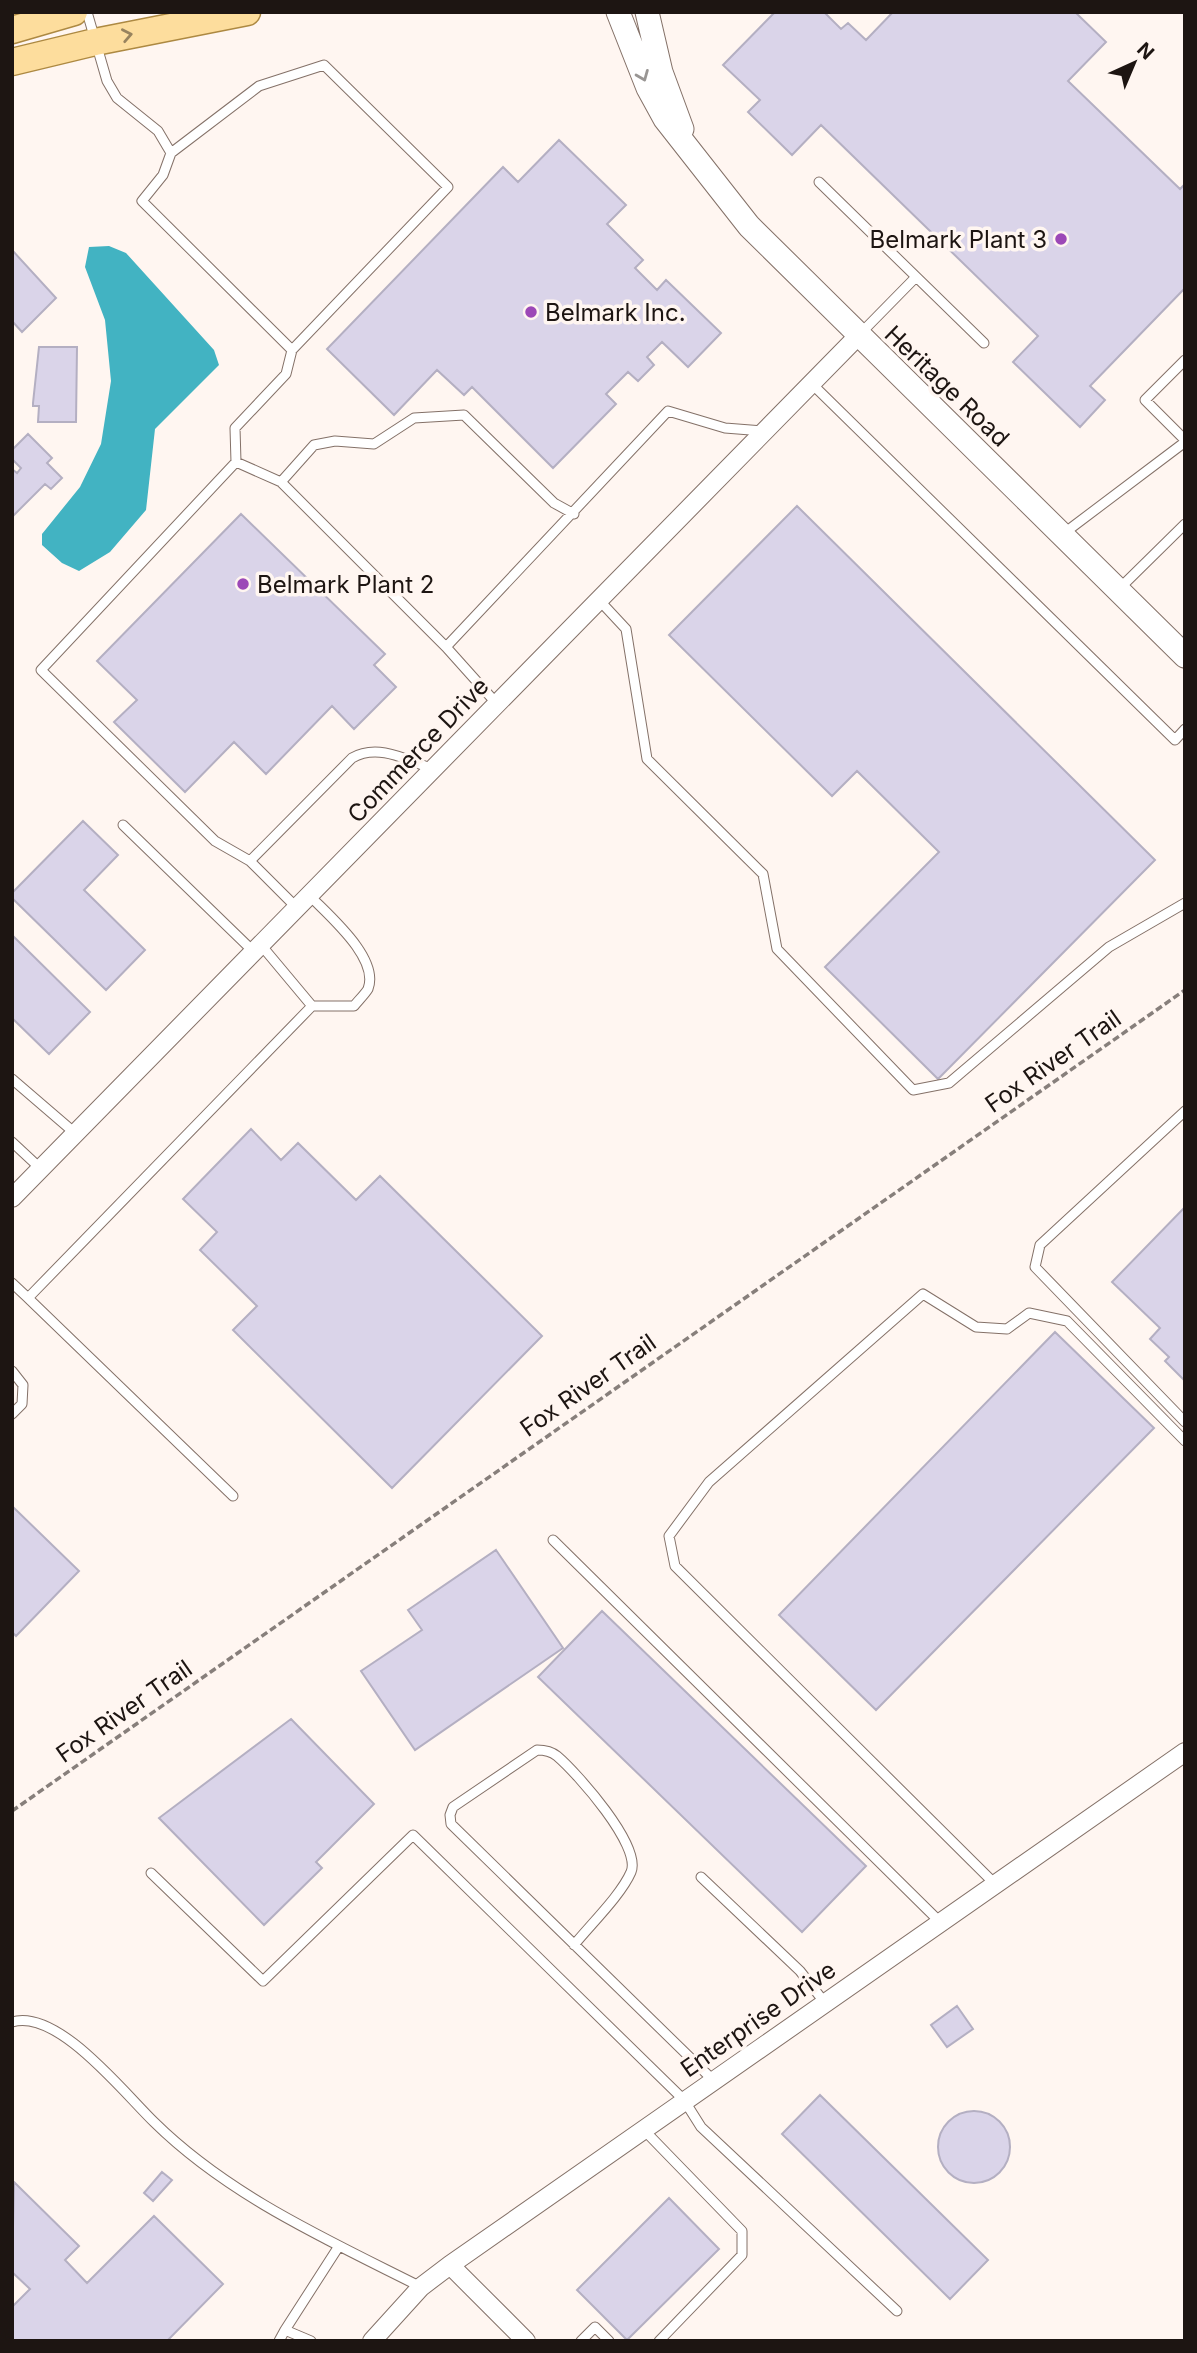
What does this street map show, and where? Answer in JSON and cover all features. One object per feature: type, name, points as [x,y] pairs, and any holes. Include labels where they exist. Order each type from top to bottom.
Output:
[{"type":"main road","points":[[12,30],[74,12]]},
{"type":"main road","points":[[12,62],[95,41],[247,12]]},
{"type":"main road","name":"Heritage Road","points":[[618,12],[648,88],[665,119],[749,226],[1185,656]]},
{"type":"main road","name":"Heritage Road","points":[[647,12],[661,72],[680,118],[685,143]]},
{"type":"street","name":"Commerce Drive","points":[[12,1198],[858,336]]},
{"type":"street","name":"Enterprise Drive","points":[[372,2341],[421,2287],[450,2265],[1185,1752]]},
{"type":"street","points":[[450,2265],[526,2341]]},
{"type":"lane","points":[[87,12],[107,82],[117,98],[158,131],[171,153]]},
{"type":"lane","points":[[28,1298],[312,1006],[354,1006],[368,988],[369,967],[359,948],[250,861],[215,841],[41,670],[236,462],[235,428],[286,374],[292,350],[448,187],[324,65],[259,86],[171,153],[163,175],[142,201],[292,350]]},
{"type":"lane","points":[[819,182],[984,343]]},
{"type":"lane","points":[[858,336],[916,277]]},
{"type":"lane","points":[[1061,535],[1185,441],[1145,400],[1185,360]]},
{"type":"lane","points":[[811,383],[1175,740],[1185,729]]},
{"type":"lane","points":[[446,647],[574,514],[668,411],[725,428],[765,431]]},
{"type":"lane","points":[[281,482],[314,445],[335,441],[374,444],[414,418],[464,415],[554,503],[574,514]]},
{"type":"lane","points":[[236,462],[281,482],[446,647],[497,704]]},
{"type":"lane","points":[[1118,590],[1185,524]]},
{"type":"lane","points":[[599,600],[626,629],[647,759],[763,874],[777,949],[913,1090],[949,1083],[1109,947],[1185,903]]},
{"type":"lane","points":[[250,861],[352,758],[364,751],[380,751],[433,769]]},
{"type":"lane","points":[[123,825],[257,948],[312,1006]]},
{"type":"lane","points":[[12,1079],[76,1134]]},
{"type":"lane","points":[[1185,1111],[1040,1245],[1035,1266],[1185,1422]]},
{"type":"lane","points":[[12,1142],[41,1169]]},
{"type":"lane","points":[[12,1283],[233,1496]]},
{"type":"lane","points":[[995,1884],[675,1566],[669,1536],[709,1482],[923,1294],[976,1327],[1007,1329],[1029,1312],[1067,1321],[1185,1441]]},
{"type":"lane","points":[[12,1371],[23,1385],[22,1404],[12,1415]]},
{"type":"lane","points":[[553,1540],[940,1923]]},
{"type":"lane","points":[[574,1945],[632,1871],[633,1859],[622,1835],[592,1794],[556,1755],[547,1750],[537,1750],[453,1807],[451,1825],[713,2081]]},
{"type":"lane","points":[[151,1873],[262,1981],[413,1835],[684,2100],[701,2127],[897,2311]]},
{"type":"lane","points":[[701,1877],[800,1971],[825,2003]]},
{"type":"lane","points":[[12,2021],[41,2021],[62,2033],[166,2134],[216,2177],[339,2246],[421,2287]]},
{"type":"lane","points":[[643,2129],[742,2231],[742,2255],[659,2341]]},
{"type":"lane","points":[[279,2341],[339,2246]]},
{"type":"lane","points":[[581,2341],[595,2327],[609,2341]]},
{"type":"lane","points":[[285,2330],[311,2341]]},
{"type":"path","name":"Fox River Trail","points":[[12,1811],[1185,990]]},
{"type":"water","points":[[109,246],[126,253],[214,350],[219,365],[155,429],[146,510],[110,552],[79,571],[62,563],[42,545],[42,534],[80,487],[101,444],[111,381],[105,320],[85,267],[89,247]]},
{"type":"building","name":"Belmark Plant 3","points":[[775,12],[824,12],[841,29],[848,23],[866,40],[893,12],[1075,12],[1106,42],[1068,81],[1180,189],[1185,184],[1185,288],[1090,386],[1105,400],[1080,427],[1013,362],[1038,336],[821,125],[792,155],[748,112],[760,100],[723,65]]},
{"type":"building","name":"Belmark Inc.","points":[[559,140],[626,205],[607,224],[643,260],[635,268],[657,290],[666,280],[721,333],[688,367],[662,342],[647,357],[654,365],[638,381],[628,372],[606,394],[616,404],[553,468],[472,387],[464,395],[437,370],[394,415],[327,349],[503,167],[518,182]]},
{"type":"building","points":[[12,250],[56,298],[22,332],[12,321]]},
{"type":"building","points":[[39,347],[77,347],[76,422],[38,422],[39,406],[33,406],[33,403]]},
{"type":"building","points":[[28,434],[52,458],[47,463],[62,478],[51,489],[45,484],[12,517],[12,469],[17,473],[21,468],[12,459],[12,450]]},
{"type":"building","points":[[797,506],[1155,860],[938,1079],[825,967],[939,852],[857,771],[832,796],[669,635]]},
{"type":"building","name":"Belmark Plant 2","points":[[241,514],[385,654],[374,665],[396,687],[354,729],[332,706],[266,774],[234,742],[185,792],[114,722],[137,700],[97,661]]},
{"type":"building","points":[[83,821],[118,855],[84,890],[145,950],[106,990],[12,898],[12,893]]},
{"type":"building","points":[[12,935],[90,1012],[49,1054],[12,1018]]},
{"type":"building","points":[[251,1129],[281,1160],[298,1143],[356,1200],[380,1176],[542,1336],[392,1488],[233,1330],[257,1306],[200,1250],[217,1232],[183,1199]]},
{"type":"building","points":[[1185,1207],[1185,1381],[1165,1361],[1169,1357],[1150,1339],[1160,1328],[1112,1282]]},
{"type":"building","points":[[1055,1332],[1154,1428],[876,1710],[779,1615]]},
{"type":"building","points":[[12,1506],[79,1571],[16,1636],[12,1632]]},
{"type":"building","points":[[496,1550],[563,1648],[415,1750],[361,1671],[422,1630],[408,1610]]},
{"type":"building","points":[[602,1611],[866,1866],[802,1932],[538,1677]]},
{"type":"building","points":[[291,1719],[374,1804],[316,1862],[322,1868],[264,1925],[159,1818]]},
{"type":"building","points":[[957,2006],[973,2029],[947,2047],[931,2025]]},
{"type":"building","points":[[820,2095],[988,2260],[950,2299],[782,2134]]},
{"type":"building","points":[[974,2111],[994,2117],[1004,2127],[1010,2147],[1004,2167],[994,2177],[974,2183],[954,2177],[944,2167],[938,2147],[944,2127],[954,2117]]},
{"type":"building","points":[[162,2172],[172,2180],[153,2201],[144,2193]]},
{"type":"building","points":[[14,2182],[79,2246],[65,2260],[87,2283],[154,2216],[223,2284],[167,2341],[12,2341],[12,2307],[30,2289],[12,2272]]},
{"type":"building","points":[[669,2198],[719,2249],[627,2340],[577,2290]]},
{"type":"place","name":"Belmark Plant 3","points":[[1061,239]]},
{"type":"place","name":"Belmark Inc.","points":[[531,312]]},
{"type":"place","name":"Belmark Plant 2","points":[[243,584]]}]
